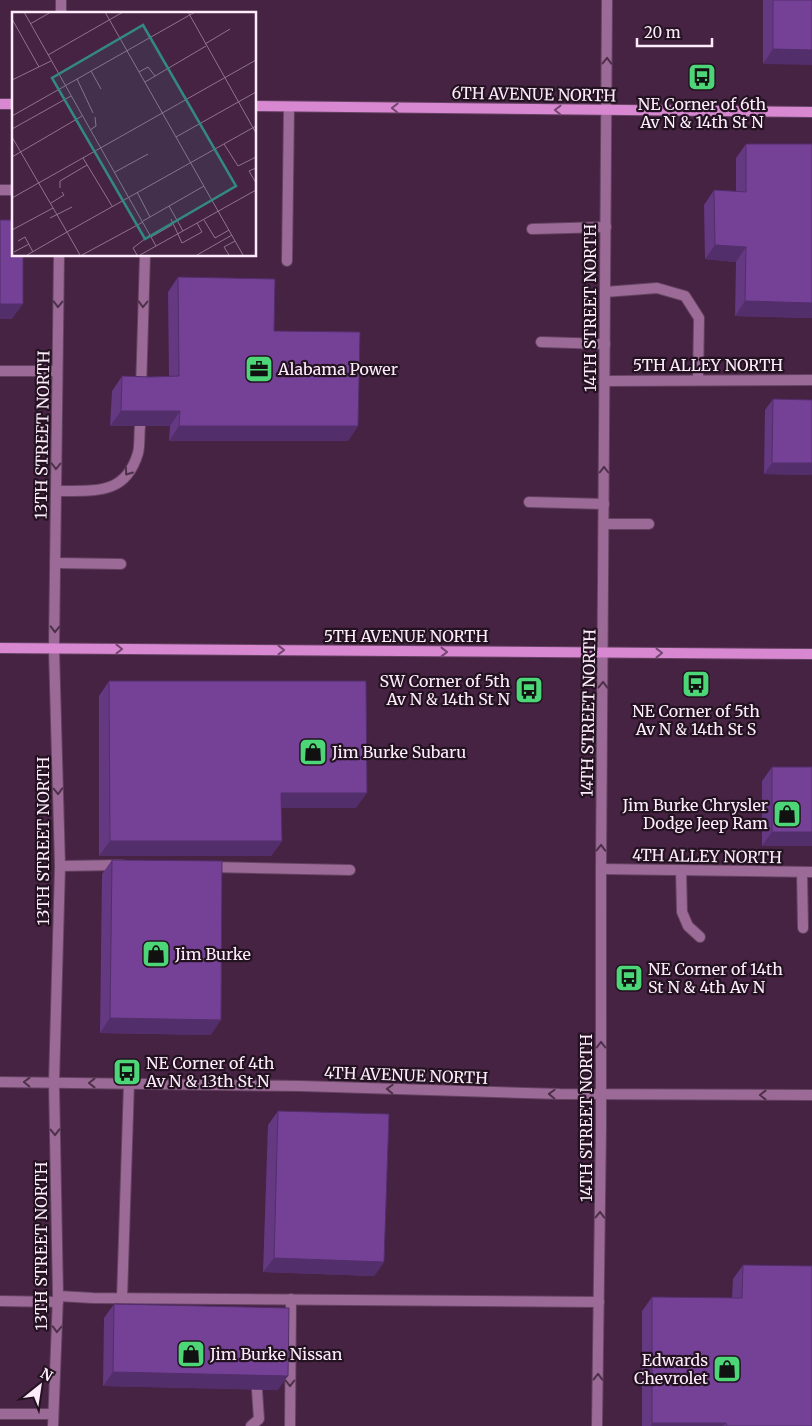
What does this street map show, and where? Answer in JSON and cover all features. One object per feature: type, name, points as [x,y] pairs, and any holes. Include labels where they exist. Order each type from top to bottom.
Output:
[{"type":"main road","name":"6TH AVENUE NORTH","points":[[256,106],[812,112]]},
{"type":"main road","name":"5TH AVENUE NORTH","points":[[0,648],[812,654]]},
{"type":"street","name":"14TH STREET NORTH","points":[[597,1426],[608,0]]},
{"type":"street","points":[[287,261],[289,106]]},
{"type":"street","points":[[532,229],[606,227]]},
{"type":"street","name":"13TH STREET NORTH","points":[[53,1426],[58,1299],[54,1083],[60,866],[54,649],[59,256]]},
{"type":"street","points":[[141,392],[145,256]]},
{"type":"street","points":[[605,292],[658,288],[685,296],[700,318],[698,380]]},
{"type":"street","points":[[541,342],[605,344]]},
{"type":"street","points":[[0,371],[57,371]]},
{"type":"street","name":"5TH ALLEY NORTH","points":[[605,381],[812,380]]},
{"type":"street","points":[[56,491],[100,490],[116,486],[131,471],[138,452],[140,426]]},
{"type":"street","points":[[529,502],[604,504]]},
{"type":"street","points":[[604,524],[649,524]]},
{"type":"street","points":[[55,562],[121,564]]},
{"type":"street","points":[[60,866],[131,865]]},
{"type":"street","points":[[201,867],[350,870]]},
{"type":"street","name":"4TH ALLEY NORTH","points":[[601,870],[807,872]]},
{"type":"street","points":[[680,870],[682,912],[688,926],[700,937]]},
{"type":"street","points":[[804,928],[807,872]]},
{"type":"street","name":"4TH AVENUE NORTH","points":[[0,1082],[301,1086],[560,1094],[812,1096]]},
{"type":"street","points":[[122,1298],[129,1083]]},
{"type":"street","points":[[0,1301],[122,1298],[254,1303],[291,1300],[599,1302]]},
{"type":"street","points":[[290,1426],[291,1300]]},
{"type":"street","points":[[251,1426],[259,1419],[257,1390]]},
{"type":"street","points":[[0,1414],[54,1414]]},
{"type":"building","points":[[773,0],[812,0],[812,50],[773,49]]},
{"type":"building","points":[[746,144],[812,144],[812,303],[745,301],[746,247],[715,245],[714,190],[746,192]]},
{"type":"building","points":[[0,220],[12,220],[12,256],[23,256],[23,304],[0,304]]},
{"type":"building","name":"Alabama Power","points":[[178,277],[275,279],[274,331],[360,332],[358,426],[179,426],[180,411],[121,411],[122,376],[179,376]]},
{"type":"building","points":[[773,399],[812,400],[812,463],[772,463]]},
{"type":"building","points":[[109,681],[366,681],[367,793],[281,793],[282,841],[110,841]]},
{"type":"building","name":"Jim Burke Chrysler Dodge Jeep Ram","points":[[772,767],[812,767],[812,832],[772,832]]},
{"type":"building","name":"Jim Burke","points":[[112,860],[222,861],[221,1020],[110,1018]]},
{"type":"building","points":[[278,1111],[389,1114],[384,1262],[274,1258]]},
{"type":"building","name":"Edwards Chevrolet","points":[[743,1265],[812,1266],[812,1426],[727,1426],[726,1423],[652,1423],[652,1297],[742,1298]]},
{"type":"building","name":"Jim Burke Nissan","points":[[114,1304],[289,1308],[288,1376],[113,1372]]},
{"type":"place","name":"NE Corner of 6th Av N & 14th St N","points":[[702,77]]},
{"type":"place","name":"Alabama Power","points":[[259,369]]},
{"type":"place","name":"NE Corner of 5th Av N & 14th St S","points":[[696,684]]},
{"type":"place","name":"SW Corner of 5th Av N & 14th St N","points":[[529,690]]},
{"type":"place","name":"Jim Burke Subaru","points":[[313,752]]},
{"type":"place","name":"Jim Burke Chrysler Dodge Jeep Ram","points":[[787,814]]},
{"type":"place","name":"Jim Burke","points":[[156,954]]},
{"type":"place","name":"NE Corner of 14th St N & 4th Av N","points":[[629,978]]},
{"type":"place","name":"NE Corner of 4th Av N & 13th St N","points":[[127,1072]]},
{"type":"place","name":"Jim Burke Nissan","points":[[191,1354]]},
{"type":"place","name":"Edwards Chevrolet","points":[[727,1369]]}]
